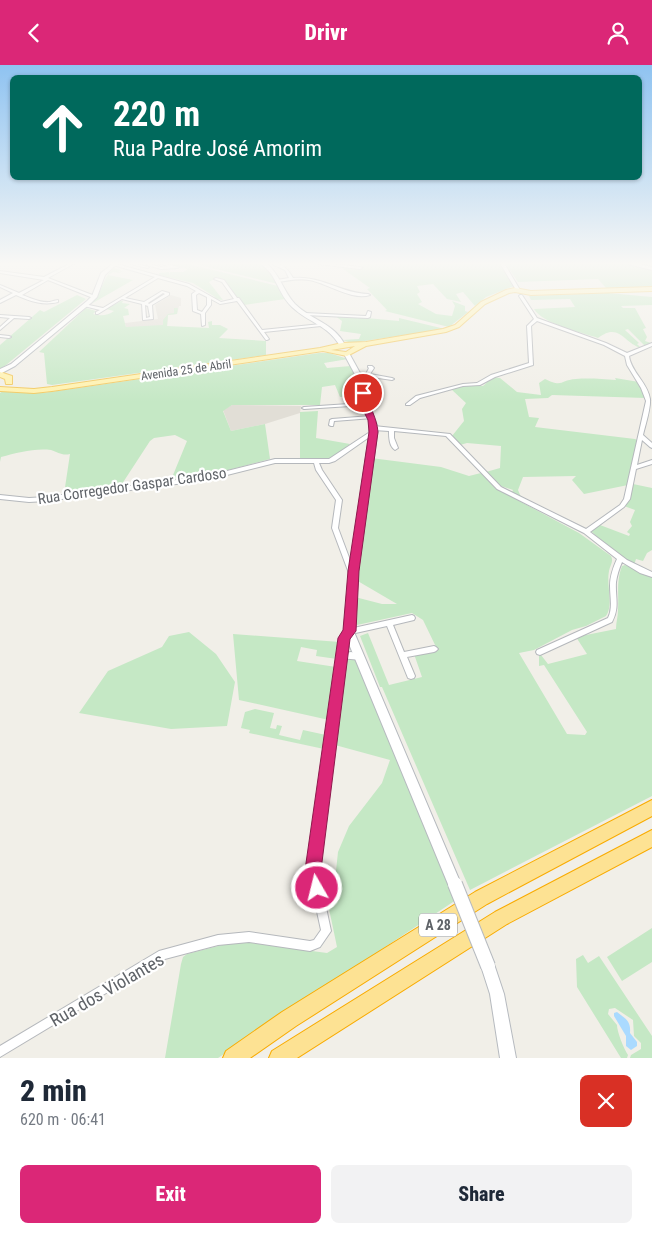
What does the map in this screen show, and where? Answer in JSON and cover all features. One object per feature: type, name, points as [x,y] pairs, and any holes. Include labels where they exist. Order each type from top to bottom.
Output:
[{"type":"highway","name":"A 28","points":[[233,1058],[289,1019],[480,898],[652,808]]},
{"type":"highway","name":"A 28","points":[[279,1058],[501,918],[652,839]]},
{"type":"main road","name":"Avenida 25 de Abril","points":[[52,389],[24,387],[5,374],[0,389],[34,391],[52,389],[344,348],[436,333],[451,329],[476,309]]},
{"type":"main road","points":[[344,348],[347,354]]},
{"type":"street","points":[[5,374],[80,309]]},
{"type":"street","points":[[97,313],[102,309]]},
{"type":"street","points":[[143,309],[144,319],[152,318],[151,309]]},
{"type":"street","points":[[195,309],[203,313]]},
{"type":"street","points":[[203,325],[203,313],[205,309]]},
{"type":"street","points":[[245,309],[267,339]]},
{"type":"street","points":[[299,309],[338,337],[344,348]]},
{"type":"street","points":[[530,309],[536,319],[605,344],[627,355]]},
{"type":"street","points":[[305,314],[368,317],[369,312]]},
{"type":"street","points":[[0,316],[28,318]]},
{"type":"street","points":[[0,329],[13,317]]},
{"type":"street","points":[[408,404],[418,397],[463,385],[478,384],[493,376],[528,366],[532,363],[529,326],[536,319]]},
{"type":"street","points":[[261,331],[321,325]]},
{"type":"street","points":[[0,336],[9,337]]},
{"type":"street","points":[[627,355],[652,344]]},
{"type":"street","points":[[347,354],[362,382],[364,404],[371,417],[373,430],[353,576],[349,631],[488,966],[497,994],[508,1058]]},
{"type":"street","points":[[586,532],[624,504],[635,468],[648,401],[647,391],[627,362],[627,355]]},
{"type":"street","points":[[366,375],[372,369],[370,367]]},
{"type":"street","points":[[358,374],[392,379]]},
{"type":"street","points":[[304,408],[364,404]]},
{"type":"street","points":[[331,425],[332,420],[371,417]]},
{"type":"street","points":[[392,429],[391,438],[395,448]]},
{"type":"street","points":[[325,475],[326,466],[373,430],[392,429],[448,435],[499,488],[586,532],[620,559],[636,569],[652,575]]},
{"type":"street","points":[[640,435],[652,446]]},
{"type":"street","name":"Rua Corregedor Gaspar Cardoso","points":[[0,497],[29,500],[46,499],[207,478],[275,461],[290,459],[333,460]]},
{"type":"street","points":[[319,461],[339,500],[335,527],[353,576]]},
{"type":"street","points":[[635,468],[652,462]]},
{"type":"street","points":[[343,547],[356,557]]},
{"type":"street","points":[[347,557],[356,557]]},
{"type":"street","points":[[540,652],[610,620],[614,615],[615,607],[614,575],[620,559]]},
{"type":"street","points":[[349,631],[412,618]]},
{"type":"street","points":[[389,623],[411,676]]},
{"type":"street","name":"Rua dos Violantes","points":[[0,1052],[159,956],[218,940],[249,937],[310,946],[323,938],[326,924],[313,870],[341,657],[344,638],[349,631]]},
{"type":"street","points":[[402,655],[434,649]]},
{"type":"street","points":[[341,657],[351,655],[360,657]]},
{"type":"shaded area","points":[[156,309],[178,309],[177,314],[168,315],[167,327],[126,327],[125,323],[158,319]]},
{"type":"shaded area","points":[[232,405],[301,406],[300,413],[265,424],[231,431],[223,410]]},
{"type":"green space","points":[[49,309],[73,309],[0,370],[0,345],[40,310],[44,312]]},
{"type":"green space","points":[[85,309],[96,311],[93,314],[101,315],[114,311],[107,309],[128,309],[129,315],[123,316],[126,327],[163,325],[163,320],[168,314],[174,313],[174,309],[178,309],[177,314],[168,315],[167,326],[209,328],[208,322],[212,321],[212,325],[220,325],[228,329],[219,338],[266,341],[266,355],[52,385],[47,384],[44,353],[39,352]]},
{"type":"green space","points":[[428,309],[436,314],[452,316],[454,309],[465,309],[468,312],[449,327],[385,311]]},
{"type":"green space","points":[[534,309],[636,309],[646,328],[643,329],[647,337],[645,341],[651,343],[645,346],[628,329],[625,330],[639,343],[637,344],[641,348],[617,333],[611,332],[598,338],[563,327],[545,319]]},
{"type":"green space","points":[[334,315],[399,321],[399,318],[445,329],[351,343],[343,340],[359,339],[361,334],[340,331],[342,321]]},
{"type":"green space","points":[[329,353],[348,359],[324,363],[327,368],[351,366],[361,383],[360,396],[340,397],[335,385],[322,387],[320,405],[232,405],[223,411],[231,431],[265,424],[270,459],[202,477],[171,480],[187,441],[175,435],[154,438],[150,441],[120,487],[64,494],[70,454],[62,454],[51,450],[32,450],[1,457],[0,462],[0,393],[3,391],[43,393]]},
{"type":"green space","points":[[493,377],[500,378],[517,392],[541,395],[539,383],[545,379],[555,383],[576,379],[616,380],[615,378],[639,382],[646,398],[552,395],[548,398],[525,399],[529,417],[539,418],[535,427],[637,440],[628,485],[584,494],[572,480],[576,476],[523,477],[518,490],[521,497],[512,492],[513,490],[501,486],[486,472],[500,468],[501,446],[467,443],[460,445],[452,436],[464,421],[462,409],[466,403],[451,389],[464,386],[483,386]]},
{"type":"green space","points":[[318,411],[316,438],[350,444],[332,459],[300,458],[300,412]]},
{"type":"green space","points":[[371,458],[441,467],[469,476],[481,473],[495,488],[579,533],[611,556],[612,562],[608,577],[610,600],[606,616],[586,626],[572,630],[534,650],[519,653],[567,734],[585,735],[587,732],[544,665],[539,666],[539,656],[541,655],[548,664],[587,654],[576,637],[616,629],[618,583],[622,566],[625,565],[652,577],[652,796],[470,890],[382,687],[380,687],[360,636],[368,633],[389,685],[422,677],[414,654],[437,649],[423,620],[412,613],[357,625],[355,597],[382,604],[397,604],[356,580]]},
{"type":"green space","points":[[633,484],[652,488],[652,550],[647,553],[643,561],[636,559],[634,565],[592,532],[592,529],[600,525],[629,536],[630,534],[627,532],[632,526],[630,522],[635,510],[624,506],[630,500]]},
{"type":"green space","points":[[189,632],[216,654],[235,682],[227,726],[171,729],[79,713],[108,671],[162,647],[169,636]]},
{"type":"green space","points":[[233,634],[340,642],[337,659],[316,656],[317,650],[301,647],[297,661],[336,667],[329,720],[239,700]]},
{"type":"green space","points":[[346,659],[357,660],[456,900],[218,1058],[165,1058],[181,964],[183,957],[187,954],[222,945],[244,942],[327,953],[337,947],[328,904],[334,890],[338,852],[349,826],[382,783],[390,760],[335,745]]},
{"type":"green space","points":[[255,709],[274,713],[270,728],[276,729],[277,725],[282,726],[279,735],[300,740],[303,730],[326,735],[324,749],[249,733],[250,730],[241,728],[245,712]]},
{"type":"green space","points":[[652,928],[652,962],[622,981],[607,957]]},
{"type":"green space","points":[[583,955],[588,963],[599,956],[652,1036],[652,1058],[630,1058],[631,1055],[641,1049],[641,1043],[634,1036],[633,1020],[615,1008],[609,1009],[608,1014],[617,1025],[628,1055],[627,1058],[621,1058],[577,987],[576,959]]},
{"type":"water","points":[[617,1012],[627,1021],[630,1026],[630,1033],[637,1042],[637,1046],[631,1050],[626,1046],[626,1036],[614,1016],[614,1013]]},
{"type":"route","points":[[317,888],[313,870],[344,638],[349,631],[354,571],[374,428],[364,404],[363,393]]}]
